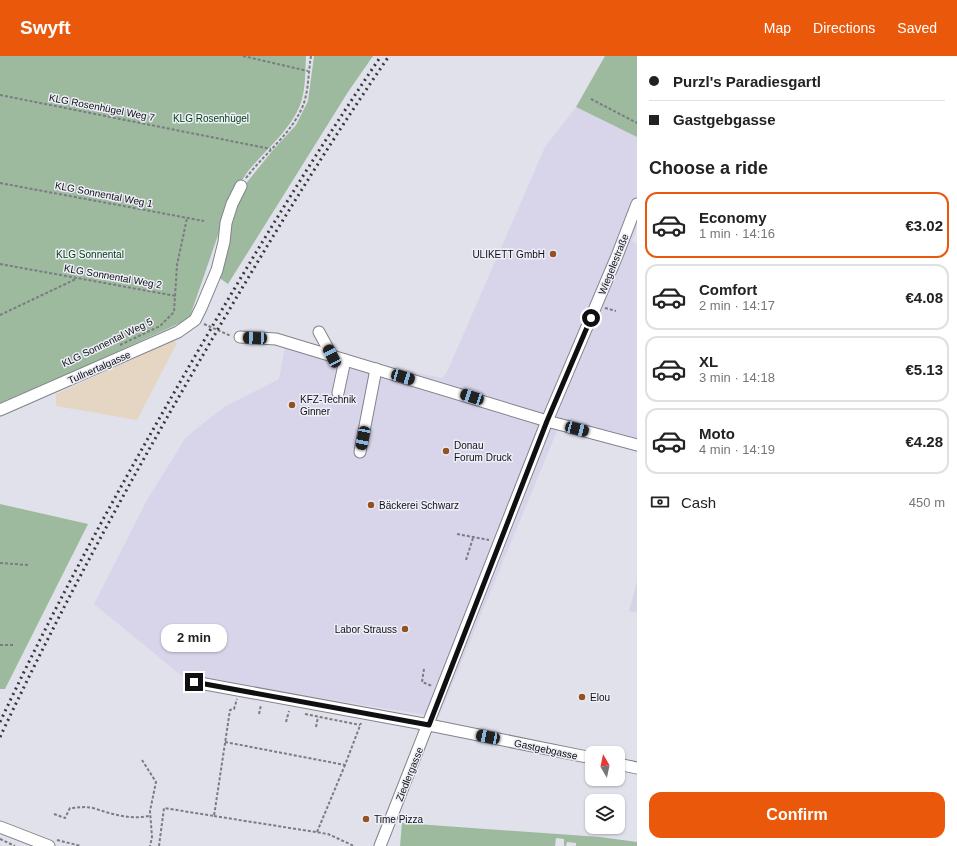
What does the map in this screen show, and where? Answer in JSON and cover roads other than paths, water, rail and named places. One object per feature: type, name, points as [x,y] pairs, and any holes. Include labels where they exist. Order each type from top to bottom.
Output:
[{"type":"street","name":"Tullnertalgasse","points":[[0,410],[178,332],[195,320],[217,270],[224,242],[226,223],[232,204],[241,186]]},
{"type":"street","name":"Wiegelestraße","points":[[429,725],[547,421],[617,256],[637,204]]},
{"type":"street","points":[[319,332],[332,356]]},
{"type":"street","points":[[240,337],[273,339],[547,421],[637,445]]},
{"type":"street","points":[[338,393],[345,360]]},
{"type":"street","points":[[360,452],[376,369]]},
{"type":"street","name":"Gastgebgasse","points":[[194,682],[429,725],[585,757]]},
{"type":"street","name":"Ziedlergasse","points":[[380,846],[429,725]]},
{"type":"street","points":[[625,765],[637,768]]},
{"type":"street","points":[[0,828],[49,846]]},
{"type":"railway","points":[[0,722],[84,555],[175,391],[275,221],[381,56]]},
{"type":"railway","points":[[0,737],[67,602],[163,425],[285,217],[389,56]]},
{"type":"place","name":"ULIKETT GmbH","points":[[553,254]]},
{"type":"place","name":"KFZ-Technik Ginner","points":[[292,405]]},
{"type":"place","name":"Donau Forum Druck","points":[[446,451]]},
{"type":"place","name":"Bäckerei Schwarz","points":[[371,505]]},
{"type":"place","name":"Labor Strauss","points":[[405,629]]},
{"type":"place","name":"Elou","points":[[582,697]]},
{"type":"place","name":"Time Pizza","points":[[366,819]]},
{"type":"park label","name":"KLG Rosenhügel","points":[[211,118]]},
{"type":"park label","name":"KLG Sonnental","points":[[90,254]]}]
